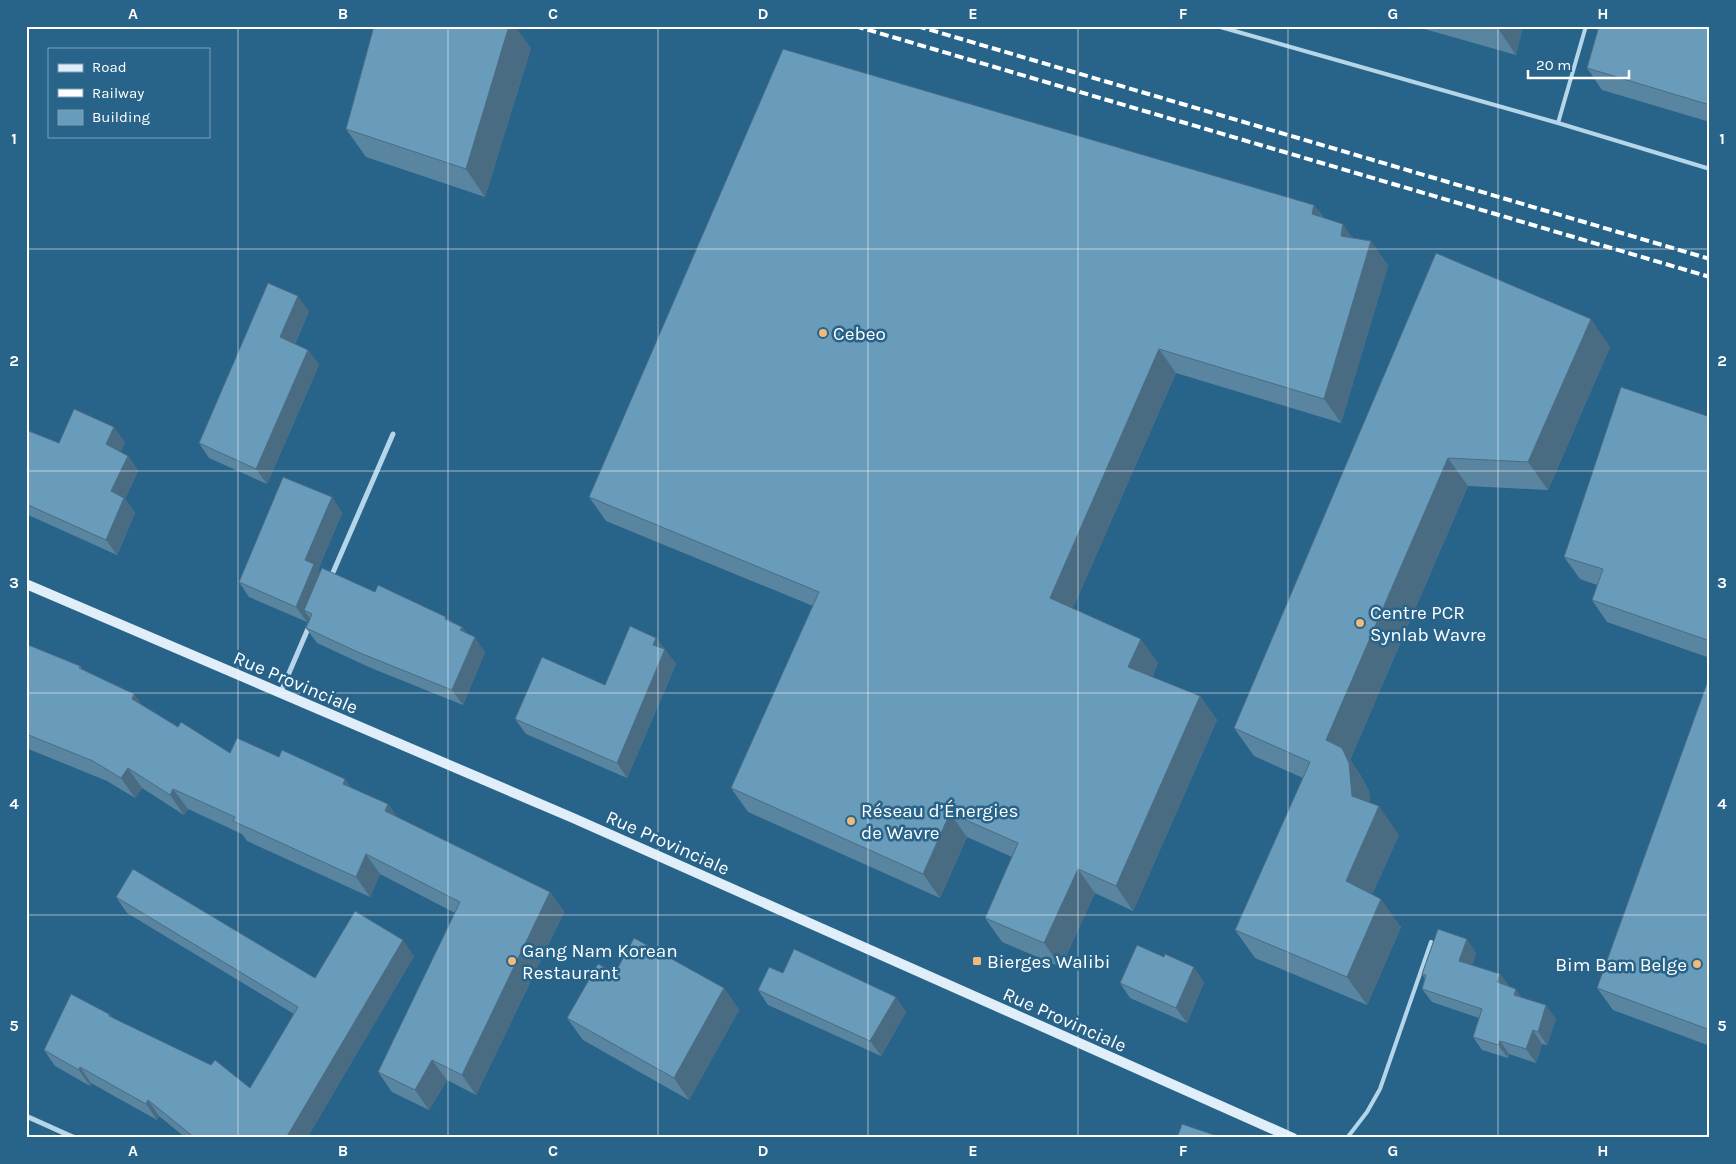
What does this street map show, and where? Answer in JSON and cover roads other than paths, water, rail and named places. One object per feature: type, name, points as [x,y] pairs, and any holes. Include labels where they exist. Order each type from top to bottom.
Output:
[{"type":"main road","name":"Rue Provinciale","points":[[26,584],[573,818],[1293,1138]]},
{"type":"street","points":[[326,586],[393,434]]},
{"type":"street","points":[[280,694],[311,622]]},
{"type":"street","points":[[26,1116],[75,1138]]},
{"type":"lane","points":[[1217,26],[1558,123],[1710,169]]},
{"type":"lane","points":[[1558,123],[1586,26]]},
{"type":"lane","points":[[1348,1138],[1367,1112],[1380,1089],[1431,942]]},
{"type":"railway","points":[[855,26],[1710,277]]},
{"type":"railway","points":[[917,26],[1710,259]]},
{"type":"place","name":"Cebeo","points":[[823,333]]},
{"type":"place","name":"Centre PCR Synlab Wavre","points":[[1360,623]]},
{"type":"place","name":"Réseau d’Énergies de Wavre","points":[[851,821]]},
{"type":"place","name":"Gang Nam Korean Restaurant","points":[[512,961]]},
{"type":"place","name":"Bierges Walibi","points":[[977,961]]},
{"type":"place","name":"Bim Bam Belge","points":[[1697,964]]}]
